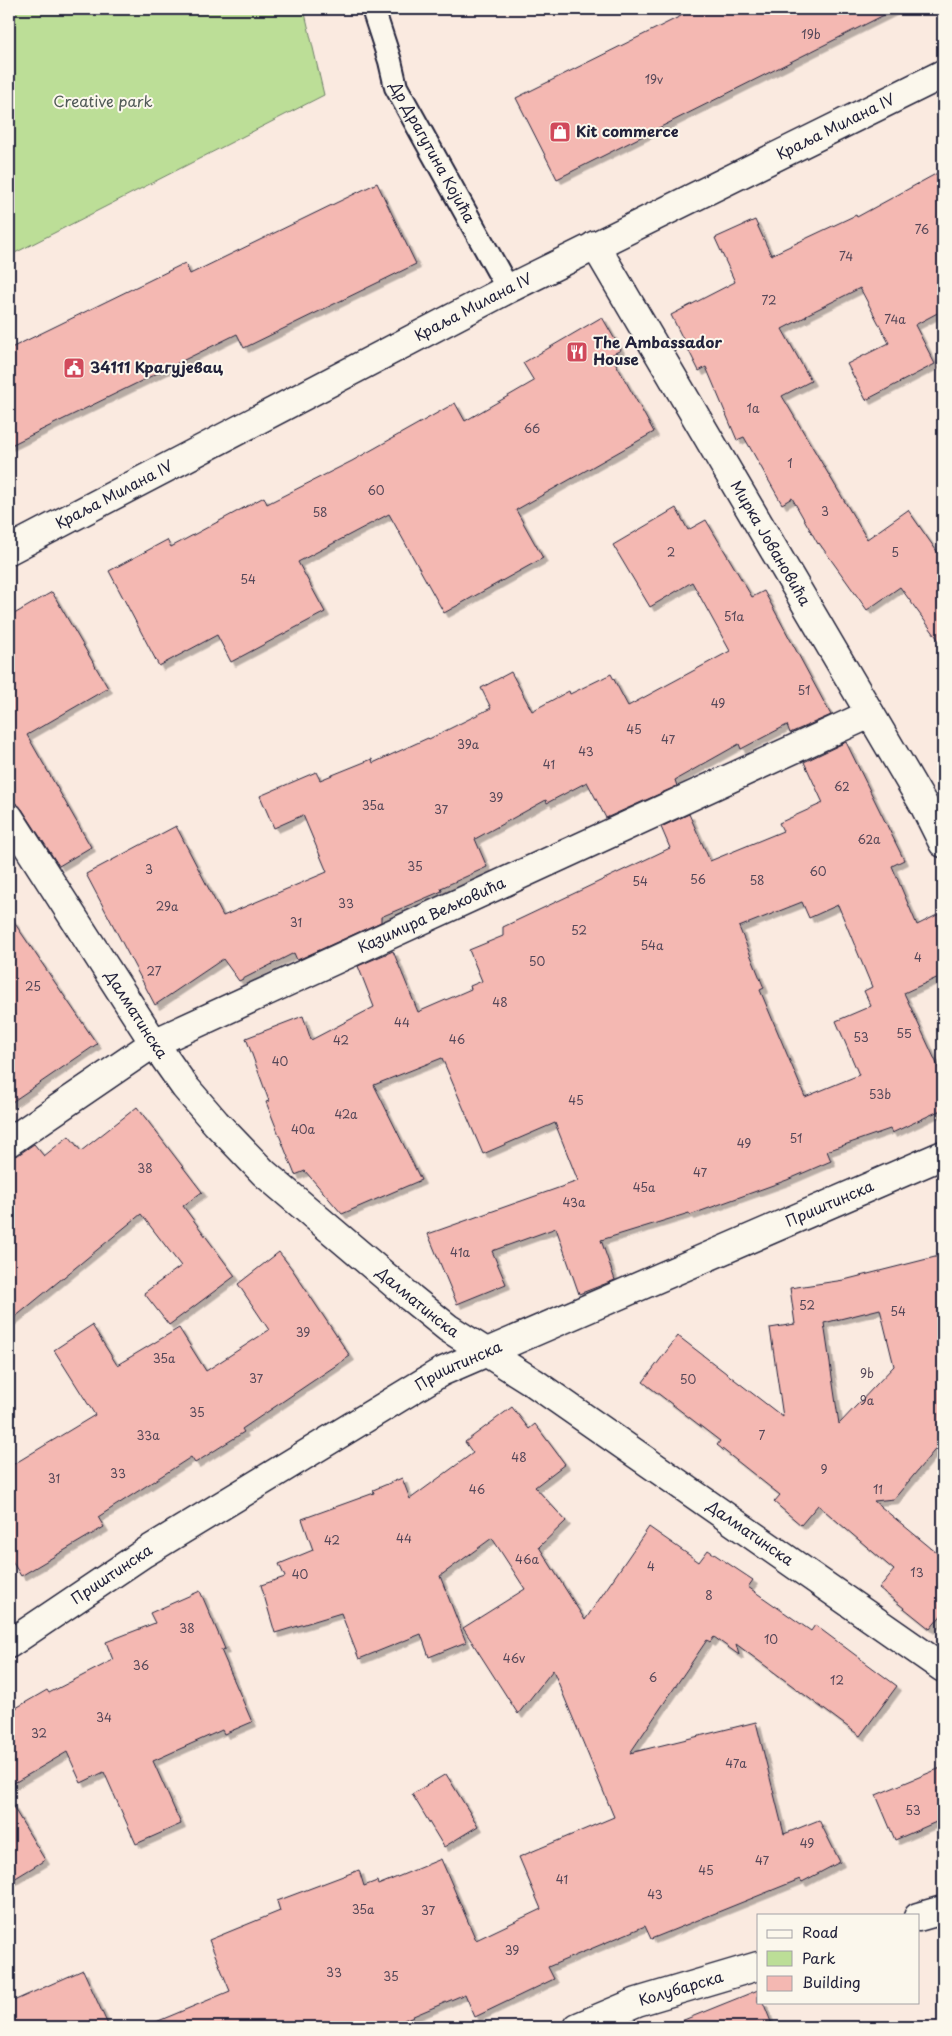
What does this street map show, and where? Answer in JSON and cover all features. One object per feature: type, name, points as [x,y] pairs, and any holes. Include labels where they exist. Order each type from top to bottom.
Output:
[{"type":"street","name":"Краља Милана IV","points":[[9,550],[508,289],[943,74]]},
{"type":"street","name":"Мирка Јовановића","points":[[595,245],[925,808],[943,843]]},
{"type":"street","name":"Казимира Вељковића","points":[[9,1142],[154,1043],[870,714]]},
{"type":"street","name":"Далматинска","points":[[9,816],[154,1043],[185,1087],[216,1123],[264,1173],[448,1328],[489,1353],[943,1668]]},
{"type":"street","name":"Приштинска","points":[[9,1644],[144,1553],[441,1372],[489,1353],[943,1155]]},
{"type":"street","points":[[920,1917],[943,1910]]},
{"type":"street","name":"Колубарска","points":[[578,2027],[637,2002],[757,1966]]},
{"type":"lane","name":"Др Драгутина Којића","points":[[373,9],[390,61],[396,87],[508,289]]},
{"type":"green space","name":"Creative park","points":[[9,9],[304,9],[324,95],[9,256]]},
{"type":"building","points":[[695,9],[896,9],[557,179],[516,98]]},
{"type":"building","points":[[943,170],[943,310],[915,325],[935,364],[866,400],[847,364],[889,343],[860,288],[782,329],[811,381],[782,396],[867,539],[908,510],[943,560],[943,646],[900,587],[867,610],[818,544],[792,498],[782,504],[744,437],[737,440],[706,367],[699,371],[671,315],[735,282],[715,238],[755,220],[771,255],[856,215],[857,217]]},
{"type":"building","points":[[377,183],[416,264],[244,348],[237,334],[9,446],[9,349],[185,263],[190,274]]},
{"type":"building","points":[[602,317],[621,350],[611,355],[654,432],[516,510],[543,558],[444,613],[389,514],[298,562],[325,612],[231,662],[217,635],[159,666],[109,571],[167,540],[171,547],[264,497],[267,504],[352,461],[455,403],[465,421],[534,381],[523,363]]},
{"type":"building","points":[[676,508],[688,530],[706,520],[752,597],[764,591],[831,715],[790,733],[787,725],[741,749],[739,744],[675,780],[677,786],[606,818],[587,782],[547,803],[546,800],[475,839],[487,867],[441,888],[442,891],[381,917],[381,922],[302,958],[297,960],[294,953],[239,981],[223,959],[155,1005],[86,874],[176,826],[223,916],[327,872],[303,815],[274,828],[260,796],[316,772],[320,780],[372,759],[373,763],[429,739],[491,708],[481,688],[511,672],[532,711],[569,691],[570,694],[611,674],[628,706],[730,651],[692,582],[650,607],[613,545]]},
{"type":"building","points":[[52,592],[108,688],[27,735],[91,847],[59,866],[9,792],[9,617]]},
{"type":"building","points":[[846,742],[904,860],[892,866],[917,925],[943,912],[943,975],[904,993],[943,1077],[943,1109],[892,1133],[890,1129],[827,1151],[831,1161],[787,1180],[690,1215],[689,1213],[601,1240],[615,1280],[579,1294],[556,1228],[492,1251],[506,1284],[457,1304],[428,1234],[578,1181],[555,1123],[483,1154],[442,1058],[374,1085],[421,1180],[342,1214],[305,1171],[295,1175],[266,1102],[269,1101],[246,1038],[303,1016],[311,1040],[374,1007],[358,966],[393,951],[418,1012],[471,989],[470,986],[482,981],[469,950],[503,936],[503,927],[670,848],[661,827],[689,814],[710,861],[783,831],[779,823],[823,803],[804,762]],"holes":[[[802,902],[809,918],[838,905],[872,987],[864,991],[871,1006],[836,1021],[859,1075],[805,1097],[760,990],[764,988],[739,927]]]},
{"type":"building","points":[[9,915],[97,1044],[9,1104]]},
{"type":"building","points":[[137,1107],[202,1192],[183,1206],[235,1276],[169,1325],[144,1293],[181,1266],[141,1214],[9,1322],[9,1157],[18,1155],[34,1144],[44,1156],[69,1136],[81,1151]]},
{"type":"building","points":[[279,1252],[350,1356],[242,1429],[244,1432],[195,1463],[191,1457],[98,1517],[104,1527],[21,1576],[9,1556],[9,1467],[95,1415],[54,1350],[92,1325],[117,1365],[179,1328],[206,1371],[269,1330],[238,1284]]},
{"type":"building","points":[[943,1255],[943,1440],[894,1499],[874,1501],[943,1558],[943,1613],[930,1629],[879,1588],[894,1570],[818,1505],[801,1525],[774,1502],[780,1495],[717,1445],[720,1441],[643,1382],[678,1336],[783,1417],[770,1328],[795,1324],[790,1288],[844,1280]],"holes":[[[880,1309],[894,1366],[839,1424],[824,1323]]]},
{"type":"building","points":[[512,1407],[529,1429],[535,1424],[565,1464],[535,1487],[566,1521],[539,1547],[585,1620],[649,1527],[699,1562],[708,1550],[753,1580],[748,1587],[811,1631],[815,1625],[897,1686],[860,1736],[736,1644],[739,1655],[714,1637],[710,1642],[707,1640],[630,1753],[756,1722],[784,1834],[819,1820],[840,1862],[802,1882],[800,1879],[651,1939],[645,1926],[548,1967],[554,1979],[475,2017],[465,1994],[404,2020],[408,2027],[144,2027],[230,1991],[209,1940],[280,1911],[277,1901],[359,1870],[364,1886],[377,1881],[378,1885],[441,1859],[476,1940],[541,1909],[519,1857],[614,1817],[553,1670],[518,1714],[463,1628],[525,1589],[492,1538],[440,1576],[466,1642],[429,1657],[421,1634],[359,1659],[341,1613],[275,1633],[261,1585],[285,1577],[279,1564],[313,1550],[302,1519],[374,1493],[373,1490],[402,1478],[410,1499],[473,1453],[465,1442]]},
{"type":"building","points":[[200,1591],[225,1649],[221,1650],[252,1722],[224,1734],[222,1730],[153,1761],[181,1824],[136,1844],[104,1772],[81,1783],[67,1752],[9,1786],[9,1712],[47,1690],[49,1693],[113,1660],[106,1642],[155,1623],[150,1613]]},
{"type":"building","points":[[943,1767],[943,1819],[895,1840],[876,1795]]},
{"type":"building","points":[[446,1774],[478,1826],[444,1847],[412,1794]]},
{"type":"building","points":[[9,1800],[45,1860],[9,1882]]},
{"type":"building","points":[[83,1970],[109,2027],[9,2027],[9,2003]]},
{"type":"building","points":[[757,1990],[757,2004],[764,2004],[773,2027],[670,2027]]},
{"type":"place","name":"Kit commerce","points":[[560,132]]},
{"type":"place","name":"The Ambassador House","points":[[577,352]]},
{"type":"place","name":"34111 Крагујевац","points":[[74,368]]}]
